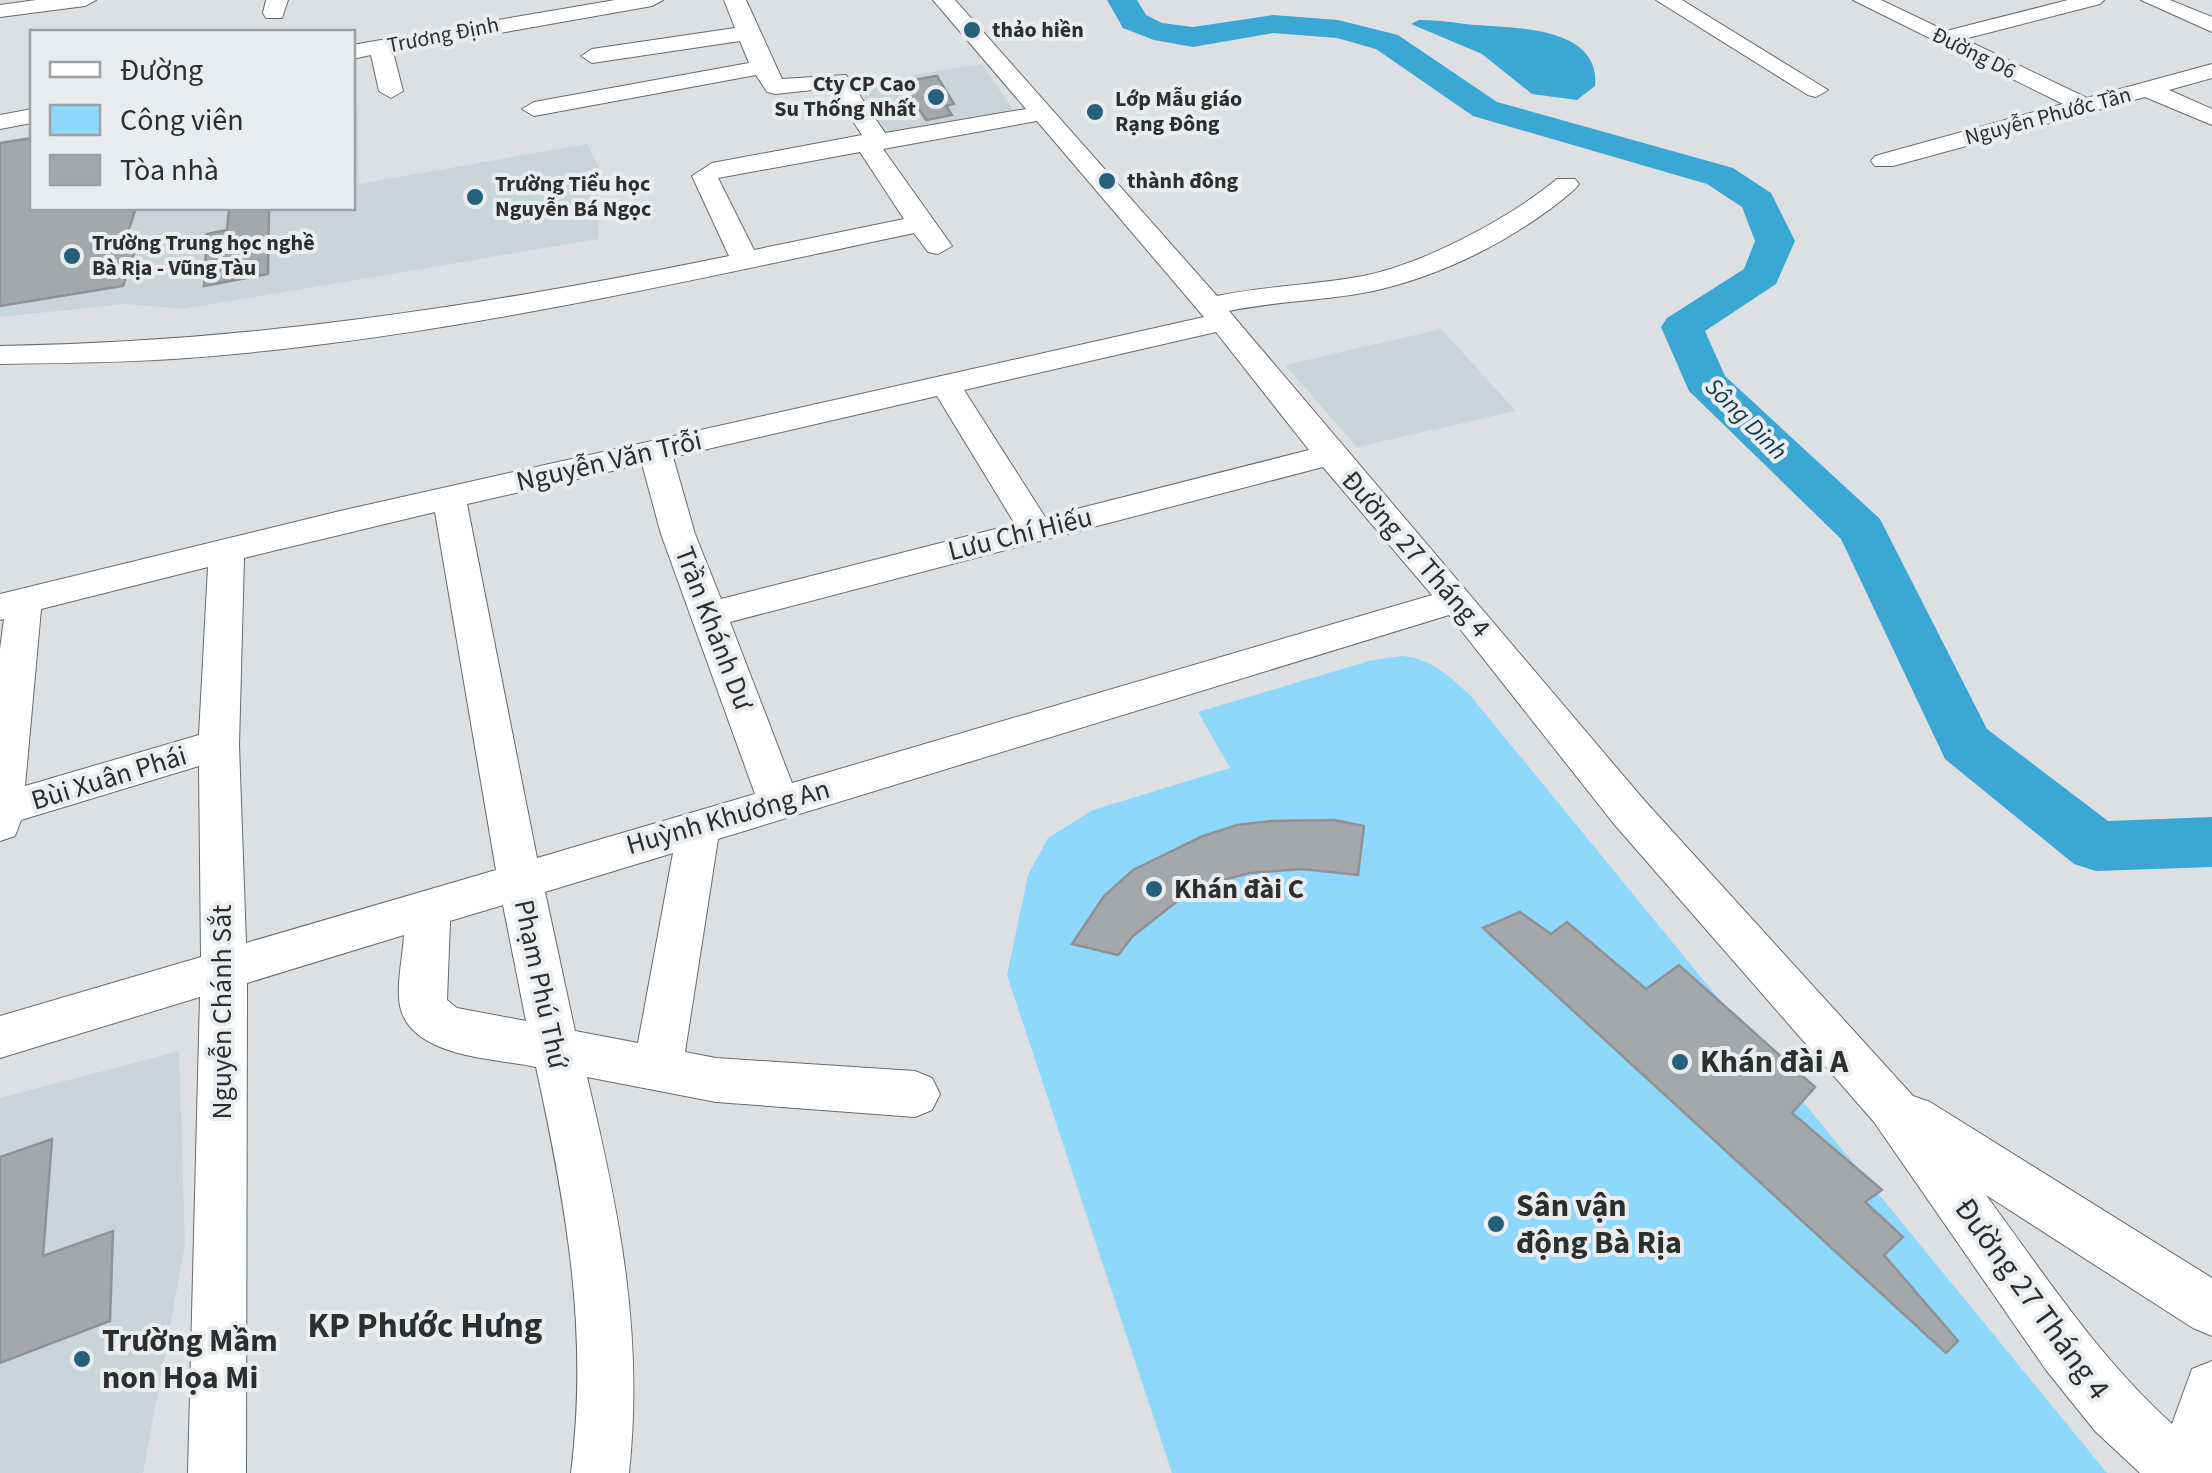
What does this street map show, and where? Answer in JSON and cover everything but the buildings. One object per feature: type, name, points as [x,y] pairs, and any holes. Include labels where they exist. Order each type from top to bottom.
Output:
[{"type":"street","points":[[0,11],[85,0]]},
{"type":"street","name":"Trương Định","points":[[355,51],[473,21],[652,0]]},
{"type":"street","points":[[0,356],[190,348],[424,323],[745,260],[929,235],[838,80],[775,87],[762,67],[735,0]]},
{"type":"street","name":"Đường 27 Tháng 4","points":[[944,0],[1458,600],[1630,812],[1892,1106],[2088,1379],[2136,1432],[2192,1473]]},
{"type":"street","points":[[1667,0],[1816,90]]},
{"type":"street","name":"Đường D6","points":[[1864,0],[2085,106]]},
{"type":"street","points":[[2010,0],[2041,13]]},
{"type":"street","points":[[1943,38],[2093,0]]},
{"type":"street","points":[[2152,0],[2212,25]]},
{"type":"street","points":[[592,56],[748,33]]},
{"type":"street","points":[[380,46],[390,91]]},
{"type":"street","points":[[534,109],[762,67]]},
{"type":"street","name":"Nguyễn Phước Tần","points":[[1884,161],[2212,72]]},
{"type":"street","points":[[2148,89],[2212,118]]},
{"type":"street","points":[[745,260],[706,176],[722,168],[1043,113]]},
{"type":"street","points":[[0,122],[30,116]]},
{"type":"street","name":"Nguyễn Văn Trỗi","points":[[12,604],[449,497],[945,384],[1285,292],[1365,284],[1415,270],[1532,214],[1566,184]]},
{"type":"street","points":[[945,384],[1036,530]]},
{"type":"street","name":"Trần Khánh Dư","points":[[655,450],[678,534],[779,804]]},
{"type":"street","name":"Lưu Chí Hiếu","points":[[711,614],[1330,455]]},
{"type":"street","name":"Phạm Phú Thứ","points":[[449,497],[520,881],[602,1278],[609,1424],[600,1473]]},
{"type":"street","name":"Nguyễn Chánh Sắt","points":[[217,1473],[224,970],[219,746],[226,552]]},
{"type":"street","name":"Huỳnh Khương An","points":[[0,1037],[1458,600]]},
{"type":"street","points":[[1,814],[12,604]]},
{"type":"street","name":"Bùi Xuân Phái","points":[[1,814],[219,746]]},
{"type":"street","points":[[658,1068],[699,826]]},
{"type":"street","points":[[428,909],[424,1005],[432,1019],[449,1028],[716,1080],[914,1094]]},
{"type":"street","name":"Đường 27 Tháng 4","points":[[1892,1106],[2212,1309]]},
{"type":"street","points":[[2207,1473],[2198,1428],[2212,1389]]},
{"type":"shaded area","points":[[1419,20],[1552,34],[1584,52],[1593,66],[1595,86],[1577,100],[1532,94],[1482,54],[1411,24]]},
{"type":"shaded area","points":[[982,64],[1016,114],[884,135],[856,84]]},
{"type":"shaded area","name":"Trường Tiểu học Nguyễn Bá Ngọc","points":[[355,104],[359,184],[587,144],[608,185],[598,187],[598,239],[184,309],[125,304],[0,317],[0,205],[30,201],[30,210],[355,210]]},
{"type":"shaded area","points":[[1441,329],[1516,411],[1357,447],[1285,365]]},
{"type":"shaded area","name":"Trường Mầm non Họa Mi","points":[[179,1051],[185,1245],[143,1473],[0,1473],[0,1098]]},
{"type":"green space","name":"Sân vận động Bà Rịa","points":[[1401,656],[1430,664],[1470,695],[2107,1473],[1172,1473],[1007,975],[1028,875],[1048,838],[1093,810],[1230,768],[1198,712],[1369,661]]},
{"type":"waterway","name":"Sông Dinh","points":[[1122,0],[1134,21],[1154,31],[1193,37],[1273,24],[1338,29],[1387,42],[1485,109],[1720,176],[1758,201],[1775,241],[1762,275],[1682,327],[1705,382],[1862,531],[1965,744],[2096,846],[2212,842]]},
{"type":"place","name":"thảo hiền","points":[[972,30]]},
{"type":"place","name":"Cty CP Cao Su Thống Nhất","points":[[936,97]]},
{"type":"place","name":"Lớp Mẫu giáo Rạng Đông","points":[[1095,112]]},
{"type":"place","name":"thành đông","points":[[1107,181]]},
{"type":"place","name":"Trường Tiểu học Nguyễn Bá Ngọc","points":[[475,197]]},
{"type":"place","name":"Trường Trung học nghề Bà Rịa - Vũng Tàu","points":[[72,256]]},
{"type":"place","name":"Khán đài C","points":[[1154,889]]},
{"type":"place","name":"Khán đài A","points":[[1680,1062]]},
{"type":"place","name":"Sân vận động Bà Rịa","points":[[1496,1224]]},
{"type":"place","name":"Trường Mầm non Họa Mi","points":[[82,1359]]},
{"type":"district","name":"KP Phước Hưng","points":[[425,1326]]}]
